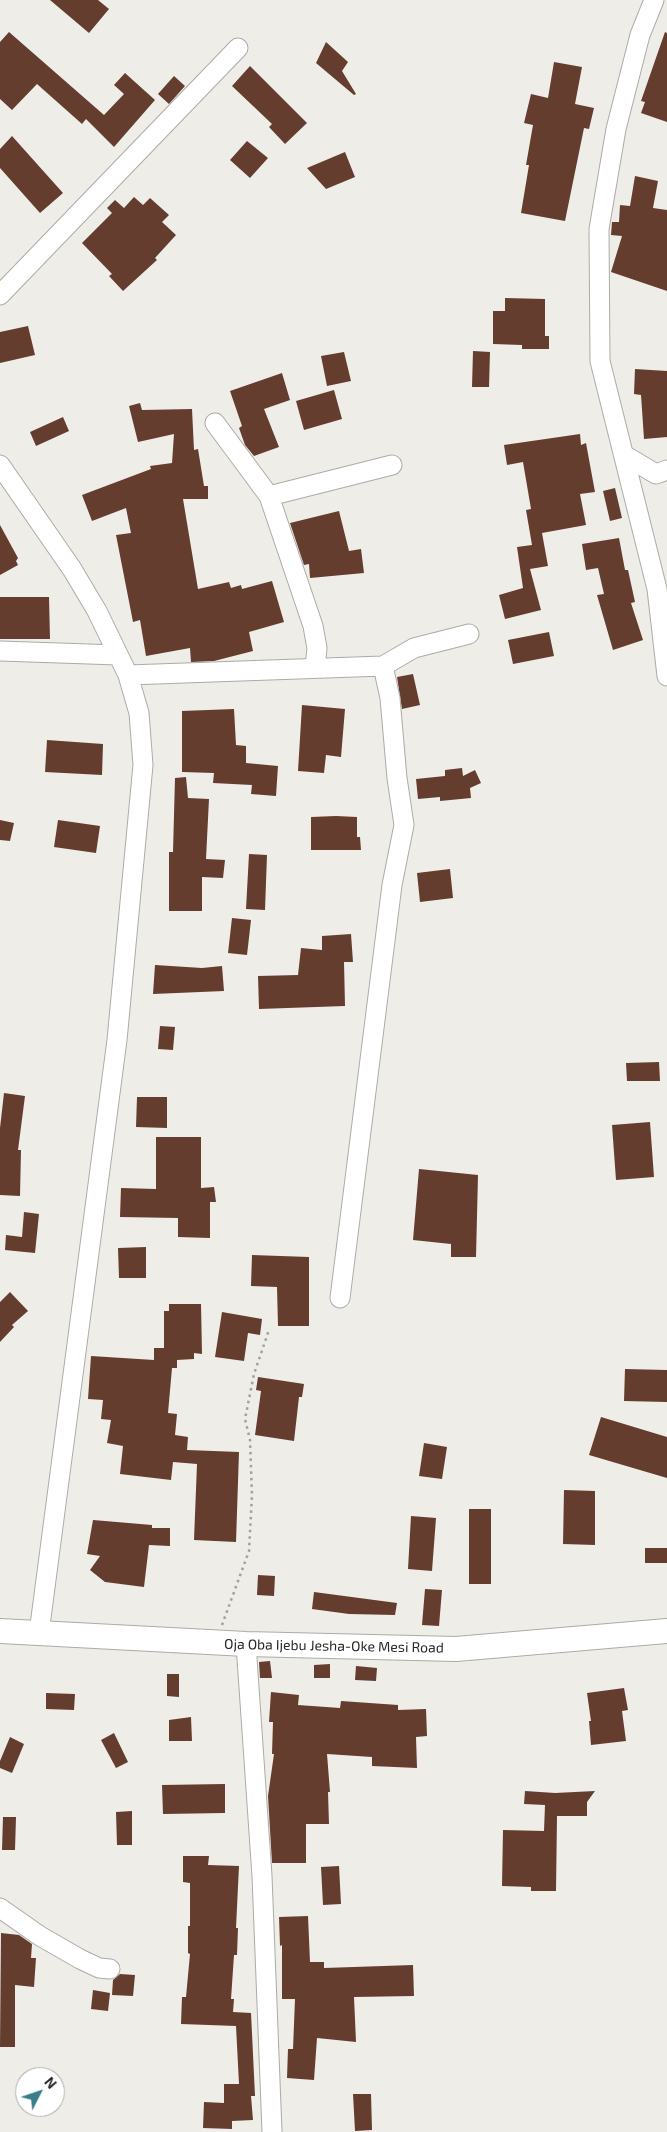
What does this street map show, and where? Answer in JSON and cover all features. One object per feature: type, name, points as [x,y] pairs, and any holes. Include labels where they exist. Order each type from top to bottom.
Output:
[{"type":"main road","name":"Oja Oba Ijebu Jesha-Oke Mesi Road","points":[[0,1630],[246,1644],[456,1648],[667,1632]]},
{"type":"street","points":[[654,0],[640,34],[616,129],[599,229],[600,361],[657,589],[667,676]]},
{"type":"street","points":[[0,295],[238,48]]},
{"type":"street","points":[[215,423],[269,496],[313,626],[317,648],[315,668]]},
{"type":"street","points":[[624,455],[656,474],[667,470]]},
{"type":"street","points":[[0,465],[72,569],[97,611],[128,675],[139,714],[143,765],[117,1040],[39,1633]]},
{"type":"street","points":[[269,496],[392,465]]},
{"type":"street","points":[[128,675],[383,666],[414,648],[469,634]]},
{"type":"street","points":[[0,651],[118,655]]},
{"type":"street","points":[[340,1298],[392,885],[404,825],[397,778],[390,698],[383,666]]},
{"type":"street","points":[[246,1644],[262,1876],[272,2132]]},
{"type":"street","points":[[0,1908],[40,1936],[80,1959],[99,1968],[110,1969]]},
{"type":"path","points":[[216,1642],[249,1551],[252,1494],[250,1440],[245,1419],[254,1374],[269,1330]]},
{"type":"building","points":[[50,0],[98,0],[109,9],[89,33]]},
{"type":"building","points":[[9,32],[104,115],[124,94],[114,85],[125,73],[155,100],[114,147],[86,119],[82,124],[37,84],[12,110],[0,99],[0,42]]},
{"type":"building","points":[[665,32],[667,33],[667,122],[641,113],[645,102],[641,101]]},
{"type":"building","points":[[326,42],[348,62],[342,71],[356,94],[354,95],[316,63]]},
{"type":"building","points":[[554,62],[582,67],[575,104],[594,108],[589,129],[584,128],[565,221],[521,213],[529,165],[526,165],[533,125],[524,123],[531,94],[548,98]]},
{"type":"building","points":[[250,66],[307,123],[285,144],[269,127],[272,124],[232,86]]},
{"type":"building","points":[[174,76],[185,86],[169,104],[158,94]]},
{"type":"building","points":[[12,136],[63,193],[40,213],[0,168],[0,149]]},
{"type":"building","points":[[247,141],[268,158],[250,178],[230,160]]},
{"type":"building","points":[[345,152],[355,177],[326,189],[307,168]]},
{"type":"building","points":[[635,176],[658,181],[653,208],[667,210],[667,291],[611,272],[622,236],[611,235],[612,222],[619,222],[620,205],[630,206]]},
{"type":"building","points":[[134,197],[143,205],[150,198],[169,215],[162,222],[176,235],[155,258],[157,260],[123,291],[109,276],[112,274],[82,243],[112,213],[107,208],[115,200],[124,208]]},
{"type":"building","points":[[505,298],[545,299],[545,336],[549,336],[549,349],[522,349],[522,345],[493,344],[493,311],[505,311]]},
{"type":"building","points":[[28,326],[35,355],[0,363],[0,332]]},
{"type":"building","points":[[473,351],[490,352],[489,387],[472,387]]},
{"type":"building","points":[[344,352],[351,381],[327,386],[321,356]]},
{"type":"building","points":[[635,369],[667,371],[667,437],[644,439],[641,395],[634,394]]},
{"type":"building","points":[[282,373],[290,400],[264,409],[279,447],[254,456],[245,445],[239,428],[242,426],[230,391]]},
{"type":"building","points":[[334,390],[342,419],[304,430],[296,401]]},
{"type":"building","points":[[140,403],[142,410],[192,409],[194,450],[198,449],[204,486],[208,486],[208,499],[183,499],[198,589],[229,582],[231,588],[241,585],[242,589],[272,581],[284,622],[249,632],[253,651],[214,661],[191,662],[190,648],[146,656],[140,620],[133,622],[116,535],[131,533],[126,508],[92,521],[82,495],[151,469],[150,466],[172,463],[174,434],[138,442],[129,406]]},
{"type":"building","points":[[63,417],[69,431],[36,446],[30,432]]},
{"type":"building","points":[[580,434],[581,445],[586,443],[595,492],[580,494],[586,525],[542,533],[548,566],[530,569],[541,610],[505,619],[499,595],[523,588],[517,547],[532,545],[526,510],[531,509],[523,462],[507,465],[504,445]]},
{"type":"building","points":[[615,488],[622,518],[610,521],[603,491]]},
{"type":"building","points":[[339,511],[349,551],[361,549],[364,573],[310,578],[309,564],[304,565],[290,523]]},
{"type":"building","points":[[0,525],[18,558],[16,561],[18,565],[0,575]]},
{"type":"building","points":[[619,538],[625,570],[628,570],[635,602],[631,603],[643,640],[613,650],[597,595],[604,594],[598,568],[586,570],[582,544]]},
{"type":"building","points":[[0,597],[49,597],[50,639],[0,639]]},
{"type":"building","points":[[549,632],[554,656],[513,664],[508,640]]},
{"type":"building","points":[[413,674],[420,705],[402,709],[397,677]]},
{"type":"building","points":[[302,705],[345,709],[341,757],[326,755],[324,773],[298,771]]},
{"type":"building","points":[[234,709],[236,745],[246,746],[246,763],[278,766],[276,796],[251,794],[252,785],[213,783],[214,773],[182,772],[182,711]]},
{"type":"building","points":[[47,740],[103,744],[102,775],[45,772]]},
{"type":"building","points":[[462,768],[463,776],[475,770],[481,783],[470,788],[471,798],[440,801],[440,797],[418,799],[416,779],[445,776],[445,770]]},
{"type":"building","points":[[186,777],[188,798],[209,799],[206,859],[225,860],[223,878],[202,877],[202,911],[169,911],[169,852],[173,852],[175,778]]},
{"type":"building","points":[[311,817],[357,817],[357,837],[360,837],[361,850],[311,850]]},
{"type":"building","points":[[0,820],[14,823],[10,841],[0,840]]},
{"type":"building","points":[[58,820],[100,826],[96,853],[54,847]]},
{"type":"building","points":[[249,854],[267,855],[265,910],[246,909]]},
{"type":"building","points":[[450,869],[453,898],[420,902],[417,873]]},
{"type":"building","points":[[232,918],[251,920],[247,955],[228,953]]},
{"type":"building","points":[[351,934],[353,962],[344,962],[345,1006],[259,1009],[258,976],[298,975],[301,948],[322,950],[322,936]]},
{"type":"building","points":[[155,965],[202,968],[222,966],[224,991],[153,994]]},
{"type":"building","points":[[160,1026],[175,1027],[173,1050],[158,1049]]},
{"type":"building","points":[[659,1062],[660,1081],[627,1081],[626,1063]]},
{"type":"building","points":[[4,1093],[25,1096],[18,1150],[21,1150],[20,1196],[0,1195],[0,1128]]},
{"type":"building","points":[[137,1097],[167,1097],[167,1128],[136,1127]]},
{"type":"building","points":[[650,1122],[654,1177],[616,1180],[612,1125]]},
{"type":"building","points":[[156,1137],[201,1137],[201,1188],[214,1187],[216,1202],[210,1202],[210,1238],[178,1237],[178,1218],[120,1217],[121,1188],[156,1189]]},
{"type":"building","points":[[419,1169],[478,1175],[476,1257],[451,1257],[451,1244],[413,1240]]},
{"type":"building","points":[[24,1212],[39,1214],[35,1253],[5,1250],[6,1235],[22,1237]]},
{"type":"building","points":[[146,1247],[146,1278],[119,1278],[118,1248]]},
{"type":"building","points":[[252,1255],[309,1257],[309,1326],[278,1326],[277,1287],[251,1286]]},
{"type":"building","points":[[10,1292],[28,1311],[12,1325],[14,1327],[0,1342],[0,1302]]},
{"type":"building","points":[[169,1304],[201,1304],[202,1354],[194,1353],[194,1359],[177,1360],[177,1368],[172,1368],[168,1413],[177,1414],[175,1435],[188,1437],[187,1450],[239,1452],[236,1542],[194,1540],[197,1464],[173,1462],[171,1480],[120,1474],[123,1446],[107,1443],[111,1420],[101,1419],[103,1400],[88,1399],[91,1356],[154,1360],[154,1348],[164,1348],[164,1311],[169,1311]]},
{"type":"building","points":[[222,1312],[262,1319],[260,1335],[248,1333],[244,1361],[215,1357]]},
{"type":"building","points":[[625,1369],[667,1370],[667,1402],[624,1401]]},
{"type":"building","points":[[258,1377],[304,1384],[302,1397],[299,1397],[294,1441],[255,1435],[261,1391],[256,1390]]},
{"type":"building","points":[[601,1417],[667,1437],[667,1478],[589,1455]]},
{"type":"building","points":[[424,1443],[447,1447],[442,1479],[419,1476]]},
{"type":"building","points":[[564,1490],[595,1491],[595,1545],[563,1544]]},
{"type":"building","points":[[469,1509],[491,1509],[491,1584],[469,1584]]},
{"type":"building","points":[[411,1516],[436,1518],[432,1571],[408,1569]]},
{"type":"building","points":[[93,1520],[152,1525],[152,1528],[170,1528],[170,1546],[149,1545],[144,1587],[105,1582],[90,1570],[100,1556],[87,1554]]},
{"type":"building","points":[[645,1548],[667,1548],[667,1563],[645,1563]]},
{"type":"building","points":[[258,1575],[275,1576],[274,1596],[257,1595]]},
{"type":"building","points":[[425,1589],[442,1590],[439,1626],[422,1625]]},
{"type":"building","points":[[314,1592],[397,1603],[395,1615],[349,1614],[312,1609]]},
{"type":"building","points":[[270,1661],[272,1678],[260,1678],[259,1662]]},
{"type":"building","points":[[330,1664],[330,1678],[314,1678],[314,1665]]},
{"type":"building","points":[[356,1666],[377,1668],[376,1681],[355,1680]]},
{"type":"building","points":[[167,1674],[179,1674],[179,1697],[167,1696]]},
{"type":"building","points":[[624,1688],[628,1710],[622,1711],[626,1741],[591,1745],[589,1721],[591,1721],[587,1693]]},
{"type":"building","points":[[271,1692],[299,1695],[298,1705],[340,1708],[341,1701],[398,1705],[398,1710],[426,1709],[427,1736],[416,1737],[417,1768],[372,1766],[372,1757],[327,1754],[330,1792],[328,1792],[329,1824],[306,1824],[306,1863],[272,1863],[268,1796],[274,1754],[272,1754],[273,1722],[269,1722]]},
{"type":"building","points":[[46,1693],[75,1694],[74,1710],[46,1709]]},
{"type":"building","points":[[191,1717],[192,1741],[169,1741],[169,1720]]},
{"type":"building","points":[[114,1733],[128,1762],[116,1768],[101,1740]]},
{"type":"building","points":[[10,1737],[24,1744],[12,1773],[0,1768],[0,1761]]},
{"type":"building","points":[[225,1784],[225,1813],[163,1814],[162,1785]]},
{"type":"building","points":[[525,1791],[555,1793],[595,1791],[587,1802],[587,1816],[557,1816],[556,1891],[531,1891],[531,1887],[502,1886],[503,1830],[544,1831],[545,1805],[524,1804]]},
{"type":"building","points":[[132,1811],[132,1845],[117,1845],[116,1812]]},
{"type":"building","points":[[3,1817],[16,1817],[15,1850],[2,1850]]},
{"type":"building","points":[[183,1856],[209,1856],[208,1865],[239,1866],[236,1928],[238,1928],[237,1955],[234,1955],[231,1999],[234,1999],[233,2012],[251,2013],[255,2096],[251,2096],[253,2120],[232,2121],[232,2129],[203,2128],[204,2102],[224,2103],[224,2084],[239,2084],[236,2026],[181,2024],[182,1997],[186,1997],[190,1954],[188,1953],[188,1926],[190,1926],[190,1883],[183,1882]]},
{"type":"building","points":[[339,1866],[341,1904],[323,1905],[321,1867]]},
{"type":"building","points":[[308,1916],[310,1962],[324,1962],[324,1968],[413,1965],[414,1996],[354,1997],[356,2042],[317,2038],[314,2080],[287,2078],[288,2049],[293,2049],[295,1999],[282,1999],[282,1945],[280,1946],[279,1917]]},
{"type":"building","points":[[1,1933],[19,1935],[32,1944],[31,1958],[36,1958],[34,1987],[15,1985],[15,2047],[0,2047]]},
{"type":"building","points":[[120,1974],[135,1975],[133,1996],[112,1995],[113,1980]]},
{"type":"building","points":[[93,1990],[110,1993],[108,2011],[91,2009]]},
{"type":"building","points":[[353,2094],[371,2094],[372,2130],[355,2131]]}]
